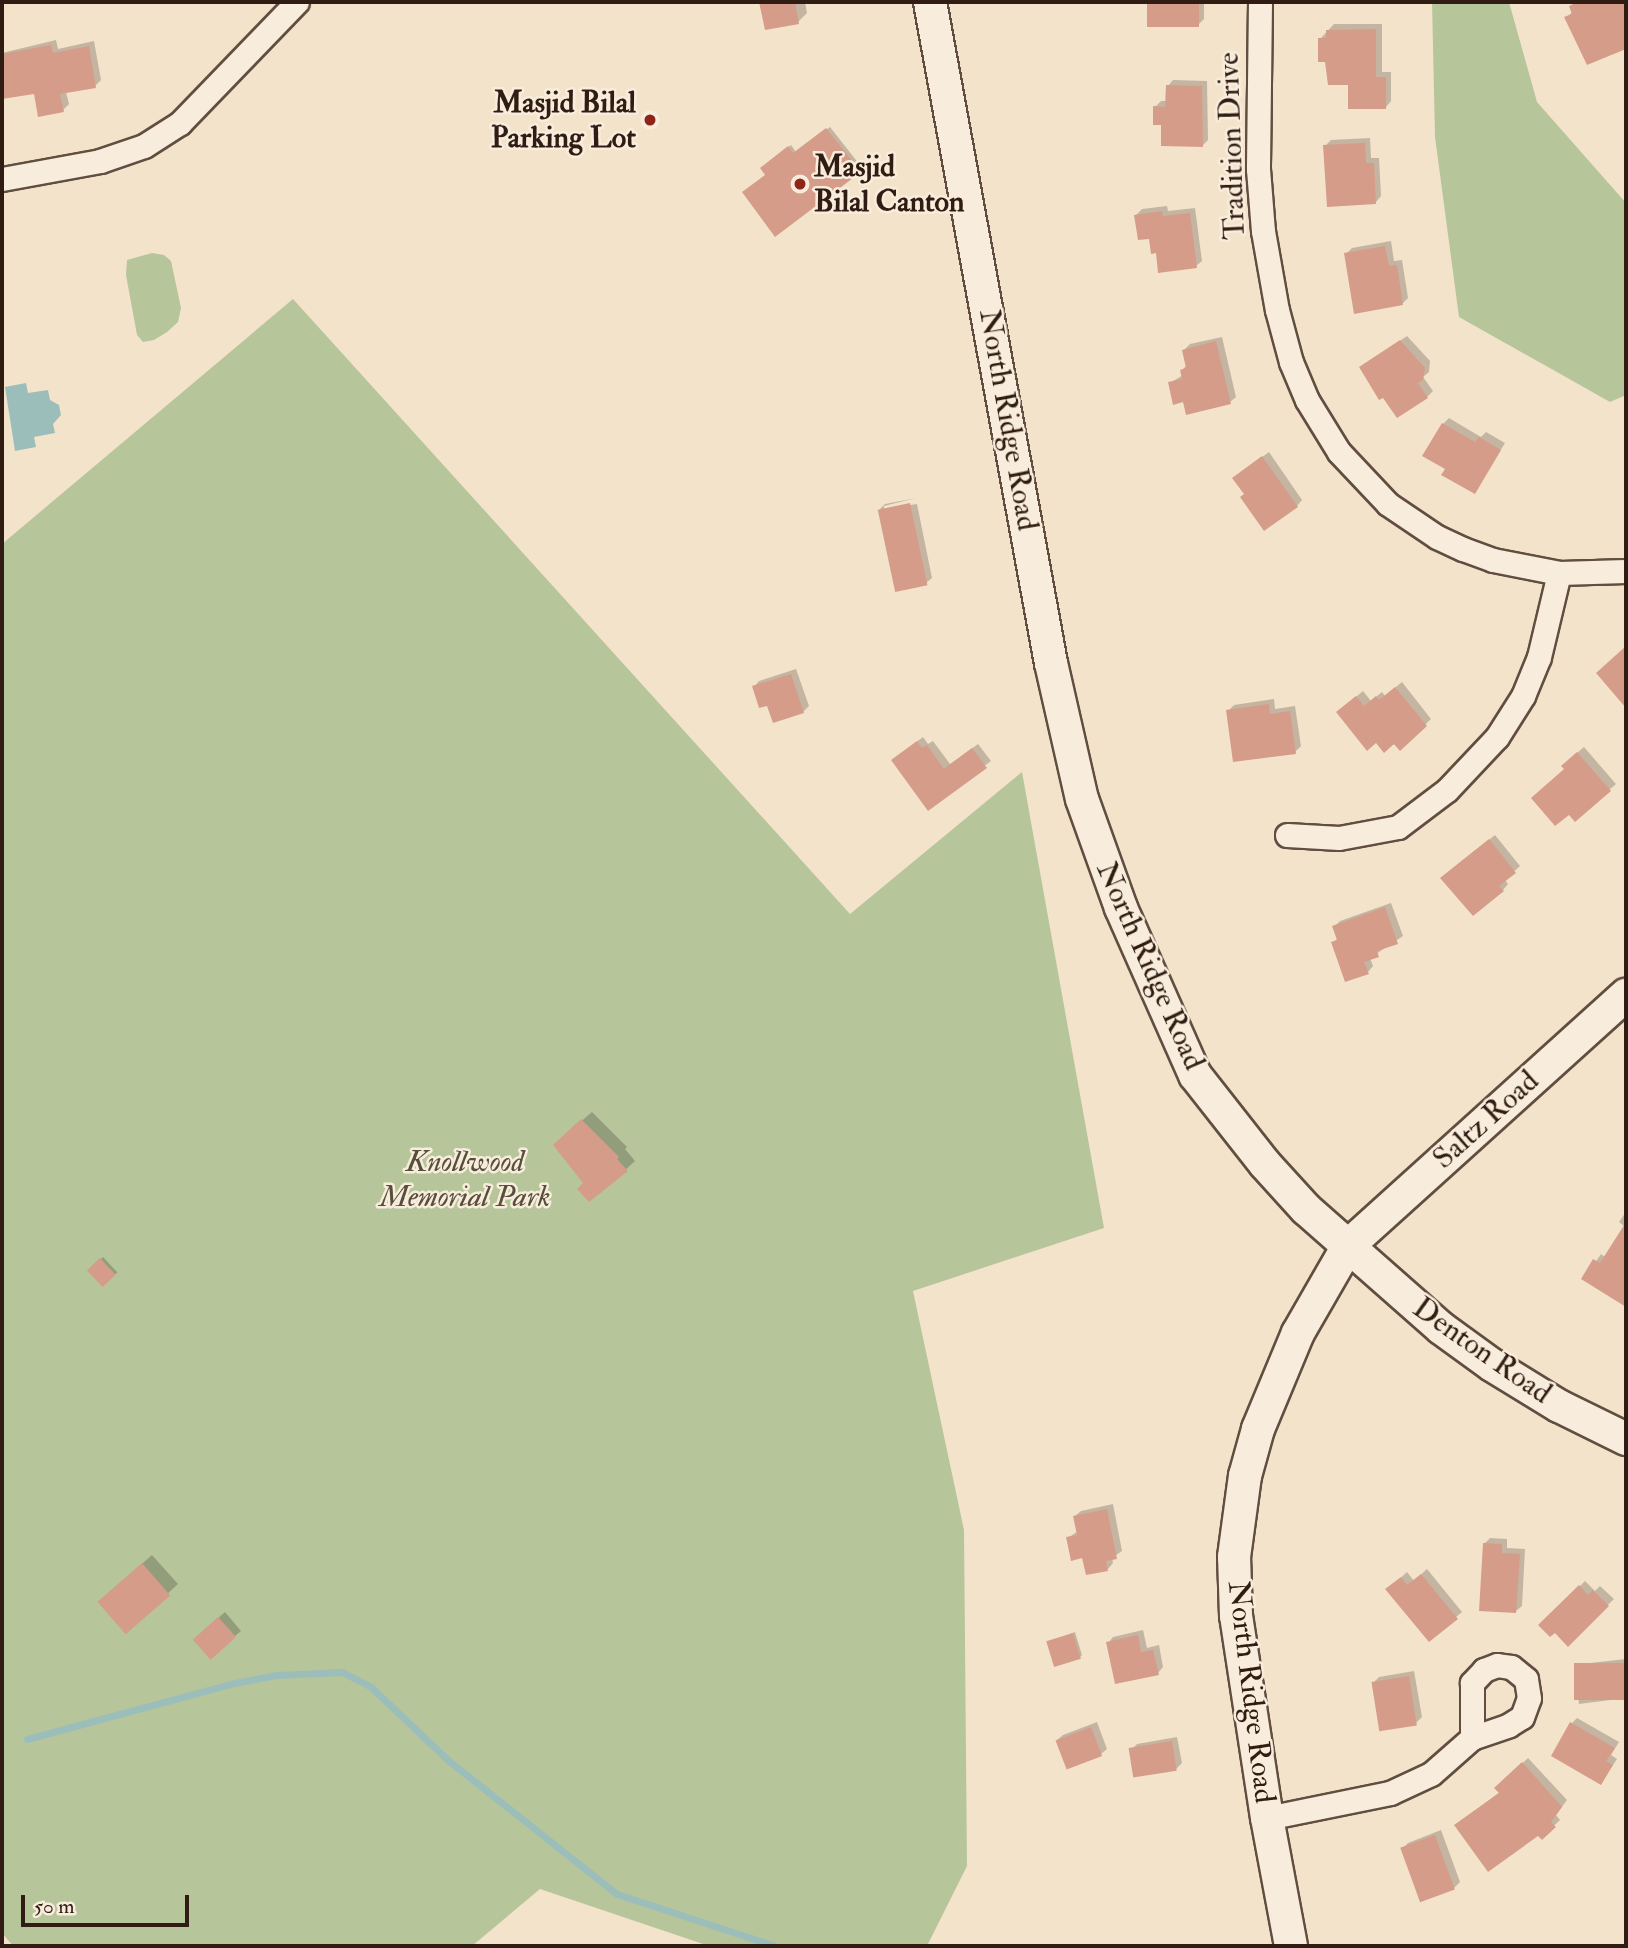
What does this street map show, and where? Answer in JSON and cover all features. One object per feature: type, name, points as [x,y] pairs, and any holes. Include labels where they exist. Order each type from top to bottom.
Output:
[{"type":"street","points":[[2,179],[100,161],[144,146],[180,123],[297,2]]},
{"type":"street","name":"North Ridge Road","points":[[930,2],[1051,663],[1082,799],[1100,855],[1195,1075],[1265,1164],[1306,1209],[1348,1247],[1298,1333],[1277,1378],[1245,1476],[1234,1557],[1236,1616],[1267,1818],[1291,1946]]},
{"type":"street","name":"Tradition Drive","points":[[1260,2],[1258,169],[1263,231],[1277,310],[1292,362],[1307,400],[1353,469],[1388,504],[1463,549],[1493,560],[1559,573],[1626,571]]},
{"type":"street","points":[[1287,835],[1339,838],[1398,827],[1447,790],[1497,737],[1522,696],[1539,657],[1559,573]]},
{"type":"street","name":"Saltz Road","points":[[1348,1247],[1626,995]]},
{"type":"street","name":"Denton Road","points":[[1348,1247],[1441,1328],[1492,1365],[1571,1412],[1626,1439]]},
{"type":"street","points":[[1267,1818],[1390,1793],[1432,1774],[1472,1738]]},
{"type":"green space","points":[[1432,2],[1509,2],[1537,102],[1626,203],[1626,395],[1610,402],[1459,317],[1435,137]]},
{"type":"green space","points":[[152,253],[164,255],[171,261],[181,308],[178,322],[167,332],[154,340],[143,342],[137,335],[126,275],[127,260]]},
{"type":"green space","name":"Knollwood Memorial Park","points":[[293,299],[850,914],[1022,772],[1104,1228],[913,1291],[964,1530],[967,1866],[927,1946],[709,1946],[540,1889],[472,1946],[13,1946],[2,1933],[2,544]]},
{"type":"water","points":[[26,383],[28,393],[48,390],[50,400],[59,405],[61,415],[53,424],[55,433],[34,437],[36,447],[15,451],[5,387]]},
{"type":"building","points":[[759,2],[795,2],[799,24],[765,30]]},
{"type":"building","points":[[1147,2],[1199,2],[1199,27],[1147,27]]},
{"type":"building","points":[[1578,2],[1626,2],[1626,49],[1587,65],[1564,17],[1572,14],[1569,6]]},
{"type":"building","points":[[1376,29],[1376,77],[1386,77],[1386,109],[1348,109],[1348,85],[1328,85],[1325,62],[1318,62],[1318,38],[1326,38],[1326,30]]},
{"type":"building","points":[[51,45],[53,53],[89,46],[96,88],[60,94],[64,112],[38,117],[34,94],[2,99],[2,54]]},
{"type":"building","points":[[1166,85],[1202,86],[1203,147],[1161,146],[1161,125],[1153,125],[1153,106],[1165,107]]},
{"type":"building","name":"Masjid Bilal Canton","points":[[826,128],[861,172],[775,237],[742,192],[765,175],[760,168],[788,146],[793,153]]},
{"type":"building","points":[[1365,143],[1366,163],[1374,163],[1376,204],[1327,207],[1323,145]]},
{"type":"building","points":[[1162,211],[1163,216],[1190,213],[1197,268],[1158,273],[1156,253],[1151,254],[1149,239],[1138,240],[1134,215]]},
{"type":"building","points":[[1385,246],[1389,266],[1397,265],[1403,305],[1354,314],[1344,253]]},
{"type":"building","points":[[1400,340],[1425,368],[1423,380],[1418,383],[1428,398],[1397,418],[1383,398],[1379,400],[1359,367]]},
{"type":"building","points":[[1216,341],[1231,404],[1186,415],[1183,402],[1173,405],[1168,382],[1182,379],[1180,370],[1186,368],[1182,350]]},
{"type":"building","points":[[1442,423],[1475,442],[1479,437],[1501,450],[1475,494],[1441,475],[1445,469],[1422,456]]},
{"type":"building","points":[[1262,456],[1298,507],[1264,531],[1240,497],[1244,494],[1232,478]]},
{"type":"building","points":[[910,503],[927,585],[895,592],[878,510]]},
{"type":"building","points":[[1626,646],[1626,708],[1596,673]]},
{"type":"building","points":[[791,674],[804,713],[773,723],[767,706],[759,708],[752,686]]},
{"type":"building","points":[[1395,687],[1427,726],[1400,751],[1394,744],[1384,753],[1376,743],[1367,751],[1336,712],[1356,696],[1364,706],[1376,696],[1379,700]]},
{"type":"building","points":[[1269,704],[1270,714],[1290,711],[1296,754],[1233,762],[1226,710]]},
{"type":"building","points":[[917,741],[922,748],[927,745],[944,769],[972,748],[987,768],[928,811],[891,760]]},
{"type":"building","points":[[1577,752],[1611,791],[1575,822],[1569,815],[1555,826],[1531,798],[1564,769],[1561,766]]},
{"type":"building","points":[[1489,839],[1516,873],[1499,886],[1504,891],[1473,916],[1440,878]]},
{"type":"building","points":[[1385,907],[1398,944],[1377,951],[1379,957],[1364,962],[1369,974],[1345,982],[1331,942],[1337,940],[1332,926]]},
{"type":"building","points":[[581,1119],[619,1157],[617,1159],[628,1171],[589,1202],[577,1189],[583,1183],[553,1145]]},
{"type":"building","points":[[1626,1222],[1626,1307],[1581,1279],[1593,1259],[1600,1263]]},
{"type":"building","points":[[100,1258],[116,1275],[103,1287],[87,1270]]},
{"type":"building","points":[[1107,1509],[1117,1559],[1106,1561],[1108,1571],[1086,1575],[1082,1558],[1071,1561],[1066,1537],[1077,1535],[1073,1516]]},
{"type":"building","points":[[1483,1543],[1502,1544],[1502,1553],[1520,1554],[1516,1613],[1479,1611]]},
{"type":"building","points":[[142,1563],[170,1595],[126,1634],[97,1602]]},
{"type":"building","points":[[1421,1574],[1458,1619],[1429,1642],[1385,1589],[1401,1577],[1407,1585]]},
{"type":"building","points":[[1579,1585],[1588,1595],[1593,1590],[1609,1606],[1568,1647],[1555,1633],[1550,1637],[1538,1625]]},
{"type":"building","points":[[218,1617],[236,1637],[211,1660],[193,1640]]},
{"type":"building","points":[[1073,1633],[1081,1659],[1054,1667],[1046,1641]]},
{"type":"building","points":[[1138,1635],[1141,1652],[1153,1650],[1159,1675],[1115,1684],[1106,1642]]},
{"type":"building","points":[[1574,1663],[1626,1663],[1626,1700],[1574,1700]]},
{"type":"building","points":[[1409,1676],[1417,1725],[1379,1731],[1371,1682]]},
{"type":"building","points":[[1570,1722],[1615,1748],[1606,1761],[1613,1765],[1601,1785],[1551,1756]]},
{"type":"building","points":[[1091,1727],[1102,1756],[1067,1770],[1056,1741]]},
{"type":"building","points":[[1172,1741],[1177,1771],[1133,1778],[1129,1748]]},
{"type":"building","points":[[1522,1762],[1562,1807],[1551,1822],[1556,1827],[1542,1840],[1538,1836],[1488,1872],[1454,1825],[1499,1793],[1494,1788]]},
{"type":"building","points":[[1435,1835],[1455,1890],[1420,1902],[1400,1848]]},
{"type":"waterway","points":[[27,1739],[235,1683],[276,1675],[342,1672],[371,1687],[449,1761],[617,1894],[775,1946]]},
{"type":"place","name":"Masjid Bilal Parking Lot","points":[[650,120]]},
{"type":"place","name":"Masjid Bilal Canton","points":[[800,184]]}]
